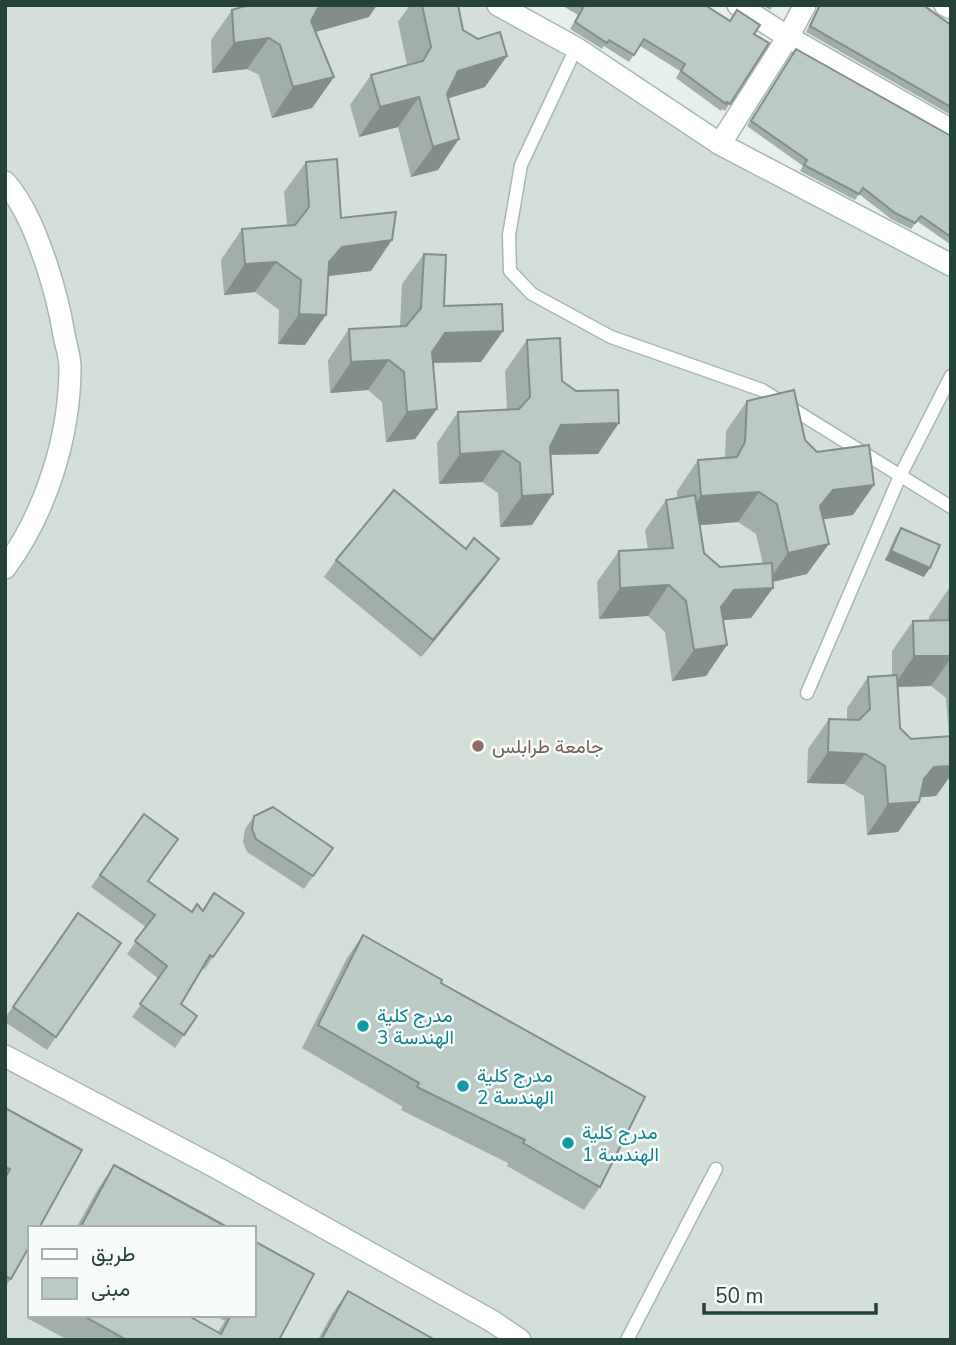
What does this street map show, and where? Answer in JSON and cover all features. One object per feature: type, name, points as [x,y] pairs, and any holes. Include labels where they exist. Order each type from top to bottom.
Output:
[{"type":"street","points":[[498,5],[576,48],[720,145],[951,265]]},
{"type":"street","points":[[738,5],[788,37],[951,130]]},
{"type":"street","points":[[720,145],[805,5]]},
{"type":"street","points":[[945,5],[951,8]]},
{"type":"street","points":[[5,182],[15,193],[36,233],[56,291],[70,365],[65,425],[52,472],[33,521],[5,568]]},
{"type":"street","points":[[5,1056],[219,1169],[492,1321],[520,1340]]},
{"type":"lane","points":[[576,48],[521,164],[509,234],[510,271],[532,294],[611,337],[762,390],[951,507]]},
{"type":"lane","points":[[807,693],[900,476],[951,376]]},
{"type":"lane","points":[[627,1340],[716,1169]]},
{"type":"shaded area","name":"جامعة طرابلس","points":[[5,5],[498,5],[720,144],[951,265],[951,1340],[5,1340]]},
{"type":"building","points":[[248,5],[322,5],[311,21],[334,77],[293,87],[280,45],[269,38],[234,43],[232,10]]},
{"type":"building","points":[[422,5],[458,5],[463,30],[478,39],[500,32],[507,56],[458,71],[447,94],[459,139],[433,147],[419,97],[380,107],[371,75],[423,61],[431,47]]},
{"type":"building","points":[[578,5],[705,5],[730,21],[737,10],[760,25],[754,34],[769,43],[730,104],[726,104],[681,71],[685,64],[644,39],[634,55],[609,40],[607,43],[575,22],[583,8]]},
{"type":"building","points":[[820,5],[923,5],[951,25],[951,107],[810,26]]},
{"type":"building","points":[[796,49],[951,136],[951,237],[921,216],[915,223],[895,213],[863,188],[859,194],[804,165],[807,160],[751,121]]},
{"type":"building","points":[[337,159],[341,218],[396,212],[392,240],[342,247],[329,262],[326,315],[299,314],[301,280],[276,262],[245,264],[242,229],[295,225],[309,207],[306,162]]},
{"type":"building","points":[[424,254],[446,255],[444,306],[502,304],[503,331],[445,333],[432,352],[437,409],[407,412],[404,372],[389,360],[351,362],[349,329],[406,326],[421,308]]},
{"type":"building","points":[[560,338],[562,381],[576,391],[618,390],[619,423],[561,425],[550,447],[553,494],[522,496],[520,463],[503,451],[460,454],[458,412],[519,409],[530,397],[527,340]]},
{"type":"building","points":[[794,390],[805,440],[817,452],[869,445],[874,485],[833,490],[820,506],[829,544],[788,553],[777,504],[759,492],[701,496],[698,460],[737,457],[745,442],[747,401]]},
{"type":"building","points":[[394,490],[466,549],[474,538],[499,559],[433,640],[336,560]]},
{"type":"building","points":[[695,495],[704,553],[720,567],[772,563],[773,588],[734,590],[721,607],[727,645],[694,650],[686,601],[669,585],[620,588],[619,551],[673,548],[666,500]]},
{"type":"building","points":[[901,528],[940,545],[930,568],[891,551]]},
{"type":"building","points":[[950,587],[951,656],[914,656],[913,621],[949,620]]},
{"type":"building","points":[[897,675],[900,728],[911,739],[951,736],[951,766],[934,767],[924,779],[919,802],[888,804],[885,766],[865,754],[828,752],[829,719],[859,720],[870,709],[868,677]]},
{"type":"building","points":[[273,807],[333,848],[313,876],[256,839],[252,829],[254,816]]},
{"type":"building","points":[[144,814],[178,839],[148,881],[192,912],[197,904],[203,911],[214,893],[244,913],[213,957],[210,955],[181,1004],[197,1016],[184,1035],[140,1004],[167,966],[135,941],[155,915],[100,875]]},
{"type":"building","points":[[78,913],[121,943],[56,1037],[13,1007]]},
{"type":"building","points":[[363,935],[442,980],[441,983],[645,1097],[600,1187],[523,1143],[525,1140],[417,1087],[419,1083],[318,1025]]},
{"type":"building","points":[[5,1108],[82,1150],[40,1226],[28,1226],[28,1249],[11,1279],[5,1276],[5,1178],[10,1169],[5,1167]]},
{"type":"building","points":[[114,1165],[225,1226],[81,1226]]},
{"type":"building","points":[[256,1242],[314,1274],[279,1340],[127,1340],[86,1317],[191,1317],[221,1334],[230,1317],[256,1317]]},
{"type":"building","points":[[348,1291],[435,1340],[321,1340]]},
{"type":"place","name":"جامعة طرابلس","points":[[478,746]]},
{"type":"place","name":"مدرج كلية الهندسة 3","points":[[363,1026]]},
{"type":"place","name":"مدرج كلية الهندسة 2","points":[[463,1086]]},
{"type":"place","name":"مدرج كلية الهندسة 1","points":[[568,1143]]}]
